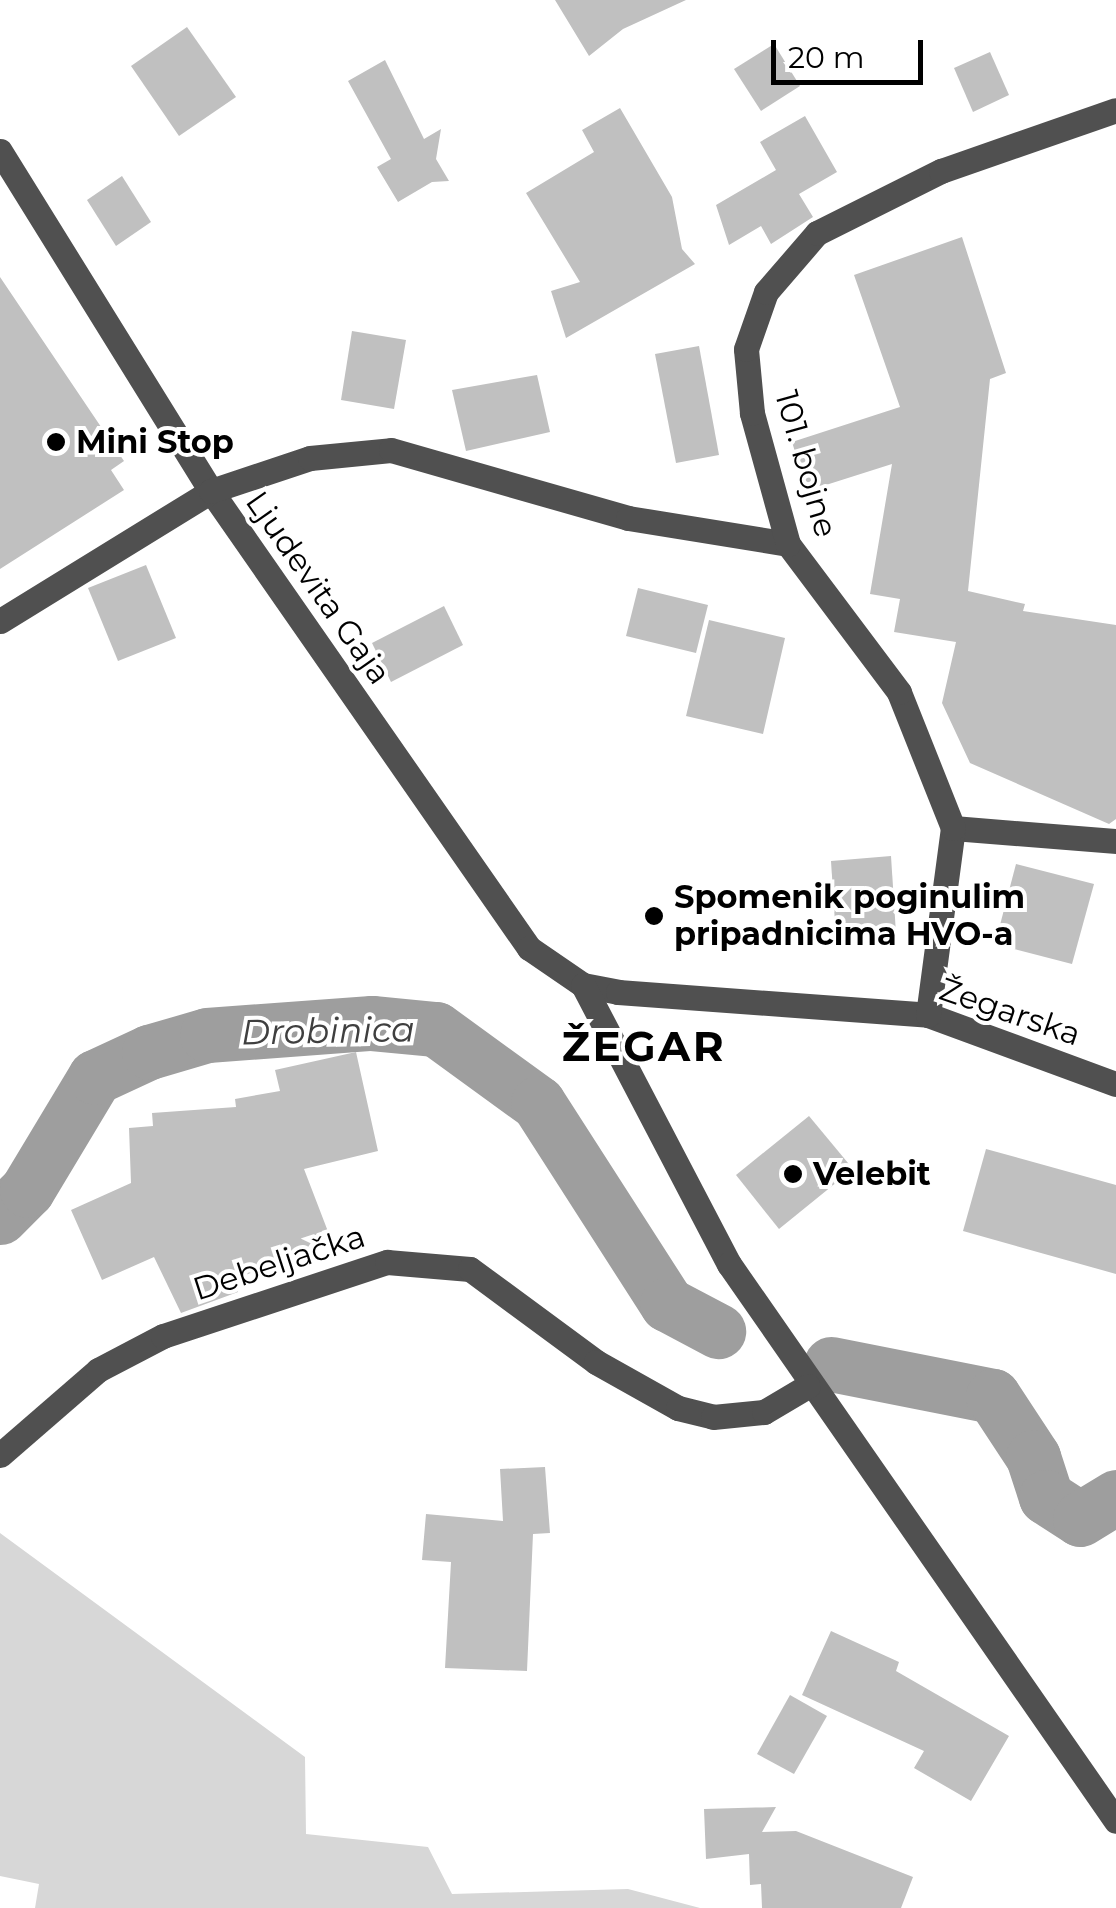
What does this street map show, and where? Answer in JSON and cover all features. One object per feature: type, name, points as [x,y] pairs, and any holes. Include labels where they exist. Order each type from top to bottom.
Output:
[{"type":"street","name":"101. bojne","points":[[928,1015],[953,828],[898,692],[788,544],[752,412],[746,349],[766,292],[817,233],[941,170],[1116,110]]},
{"type":"street","name":"Ljudevita Gaja","points":[[0,151],[211,491],[529,948],[583,985]]},
{"type":"street","points":[[0,622],[211,491],[310,458],[391,450],[628,518],[788,544]]},
{"type":"street","points":[[953,828],[1116,842]]},
{"type":"street","points":[[583,985],[729,1264],[808,1386],[1116,1822]]},
{"type":"street","name":"Žegarska","points":[[583,985],[928,1015],[1116,1084]]},
{"type":"street","name":"Debeljačka","points":[[0,1455],[98,1370],[163,1336],[387,1262],[470,1269],[596,1362],[678,1408],[713,1417],[764,1412],[808,1386]]},
{"type":"shaded area","points":[[0,1533],[305,1757],[306,1834],[428,1847],[452,1894],[628,1889],[700,1908],[35,1908],[39,1884],[0,1876]]},
{"type":"building","points":[[555,0],[686,0],[623,29],[589,56]]},
{"type":"building","points":[[187,27],[236,97],[179,136],[131,66]]},
{"type":"building","points":[[774,44],[800,86],[761,111],[734,69]]},
{"type":"building","points":[[990,52],[1009,95],[973,112],[954,68]]},
{"type":"building","points":[[385,60],[424,139],[441,129],[436,159],[449,181],[432,182],[398,202],[377,167],[391,159],[348,81]]},
{"type":"building","points":[[620,108],[672,197],[682,249],[695,264],[566,338],[551,291],[580,282],[526,193],[594,152],[582,130]]},
{"type":"building","points":[[805,116],[837,172],[799,194],[813,217],[771,244],[761,226],[729,245],[716,205],[776,170],[760,142]]},
{"type":"building","points":[[122,176],[151,222],[116,246],[87,200]]},
{"type":"building","points":[[962,237],[1006,373],[990,379],[968,591],[1025,604],[1023,611],[1116,625],[1116,819],[1109,824],[970,763],[942,703],[956,642],[894,632],[900,599],[870,594],[892,464],[807,491],[792,442],[900,407],[854,275]]},
{"type":"building","name":"Mini Stop","points":[[0,277],[124,461],[111,470],[124,490],[0,569]]},
{"type":"building","points":[[352,331],[406,340],[394,409],[341,400]]},
{"type":"building","points":[[699,346],[719,455],[676,463],[655,354]]},
{"type":"building","points":[[537,375],[550,432],[466,451],[452,390]]},
{"type":"building","points":[[146,565],[176,638],[118,661],[88,588]]},
{"type":"building","points":[[638,588],[708,605],[696,653],[626,636]]},
{"type":"building","points":[[444,606],[463,645],[391,682],[372,643]]},
{"type":"building","points":[[709,620],[785,638],[763,734],[686,716]]},
{"type":"building","points":[[891,856],[896,934],[836,938],[831,861]]},
{"type":"building","points":[[1016,864],[1094,884],[1072,964],[995,944]]},
{"type":"building","points":[[356,1052],[378,1151],[304,1169],[332,1242],[232,1280],[238,1292],[181,1313],[154,1257],[102,1280],[71,1210],[131,1183],[129,1128],[153,1126],[152,1113],[236,1107],[235,1099],[280,1091],[275,1070]]},
{"type":"building","points":[[809,1116],[853,1169],[779,1229],[736,1175]]},
{"type":"building","points":[[986,1149],[1116,1185],[1116,1274],[963,1231]]},
{"type":"building","points":[[545,1467],[550,1533],[533,1534],[527,1671],[445,1668],[451,1562],[422,1560],[426,1514],[503,1521],[500,1469]]},
{"type":"building","points":[[831,1631],[899,1662],[896,1671],[1009,1736],[971,1801],[914,1768],[924,1751],[802,1695]]},
{"type":"building","points":[[790,1695],[827,1716],[794,1774],[757,1754]]},
{"type":"building","points":[[776,1807],[762,1832],[796,1831],[913,1877],[901,1908],[762,1908],[761,1884],[750,1885],[749,1854],[706,1859],[704,1809]]},
{"type":"waterway","name":"Drobinica","points":[[0,1217],[27,1190],[95,1077],[149,1052],[207,1035],[372,1023],[436,1029],[538,1103],[667,1304],[718,1331]]},
{"type":"waterway","name":"Drobinica","points":[[831,1364],[993,1396],[1033,1457],[1046,1497],[1080,1519],[1116,1497]]},
{"type":"place","name":"Mini Stop","points":[[56,442]]},
{"type":"place","name":"Spomenik poginulim pripadnicima HVO-a","points":[[654,916]]},
{"type":"place","name":"Velebit","points":[[793,1174]]},
{"type":"district","name":"ŽEGAR","points":[[644,1046]]}]
